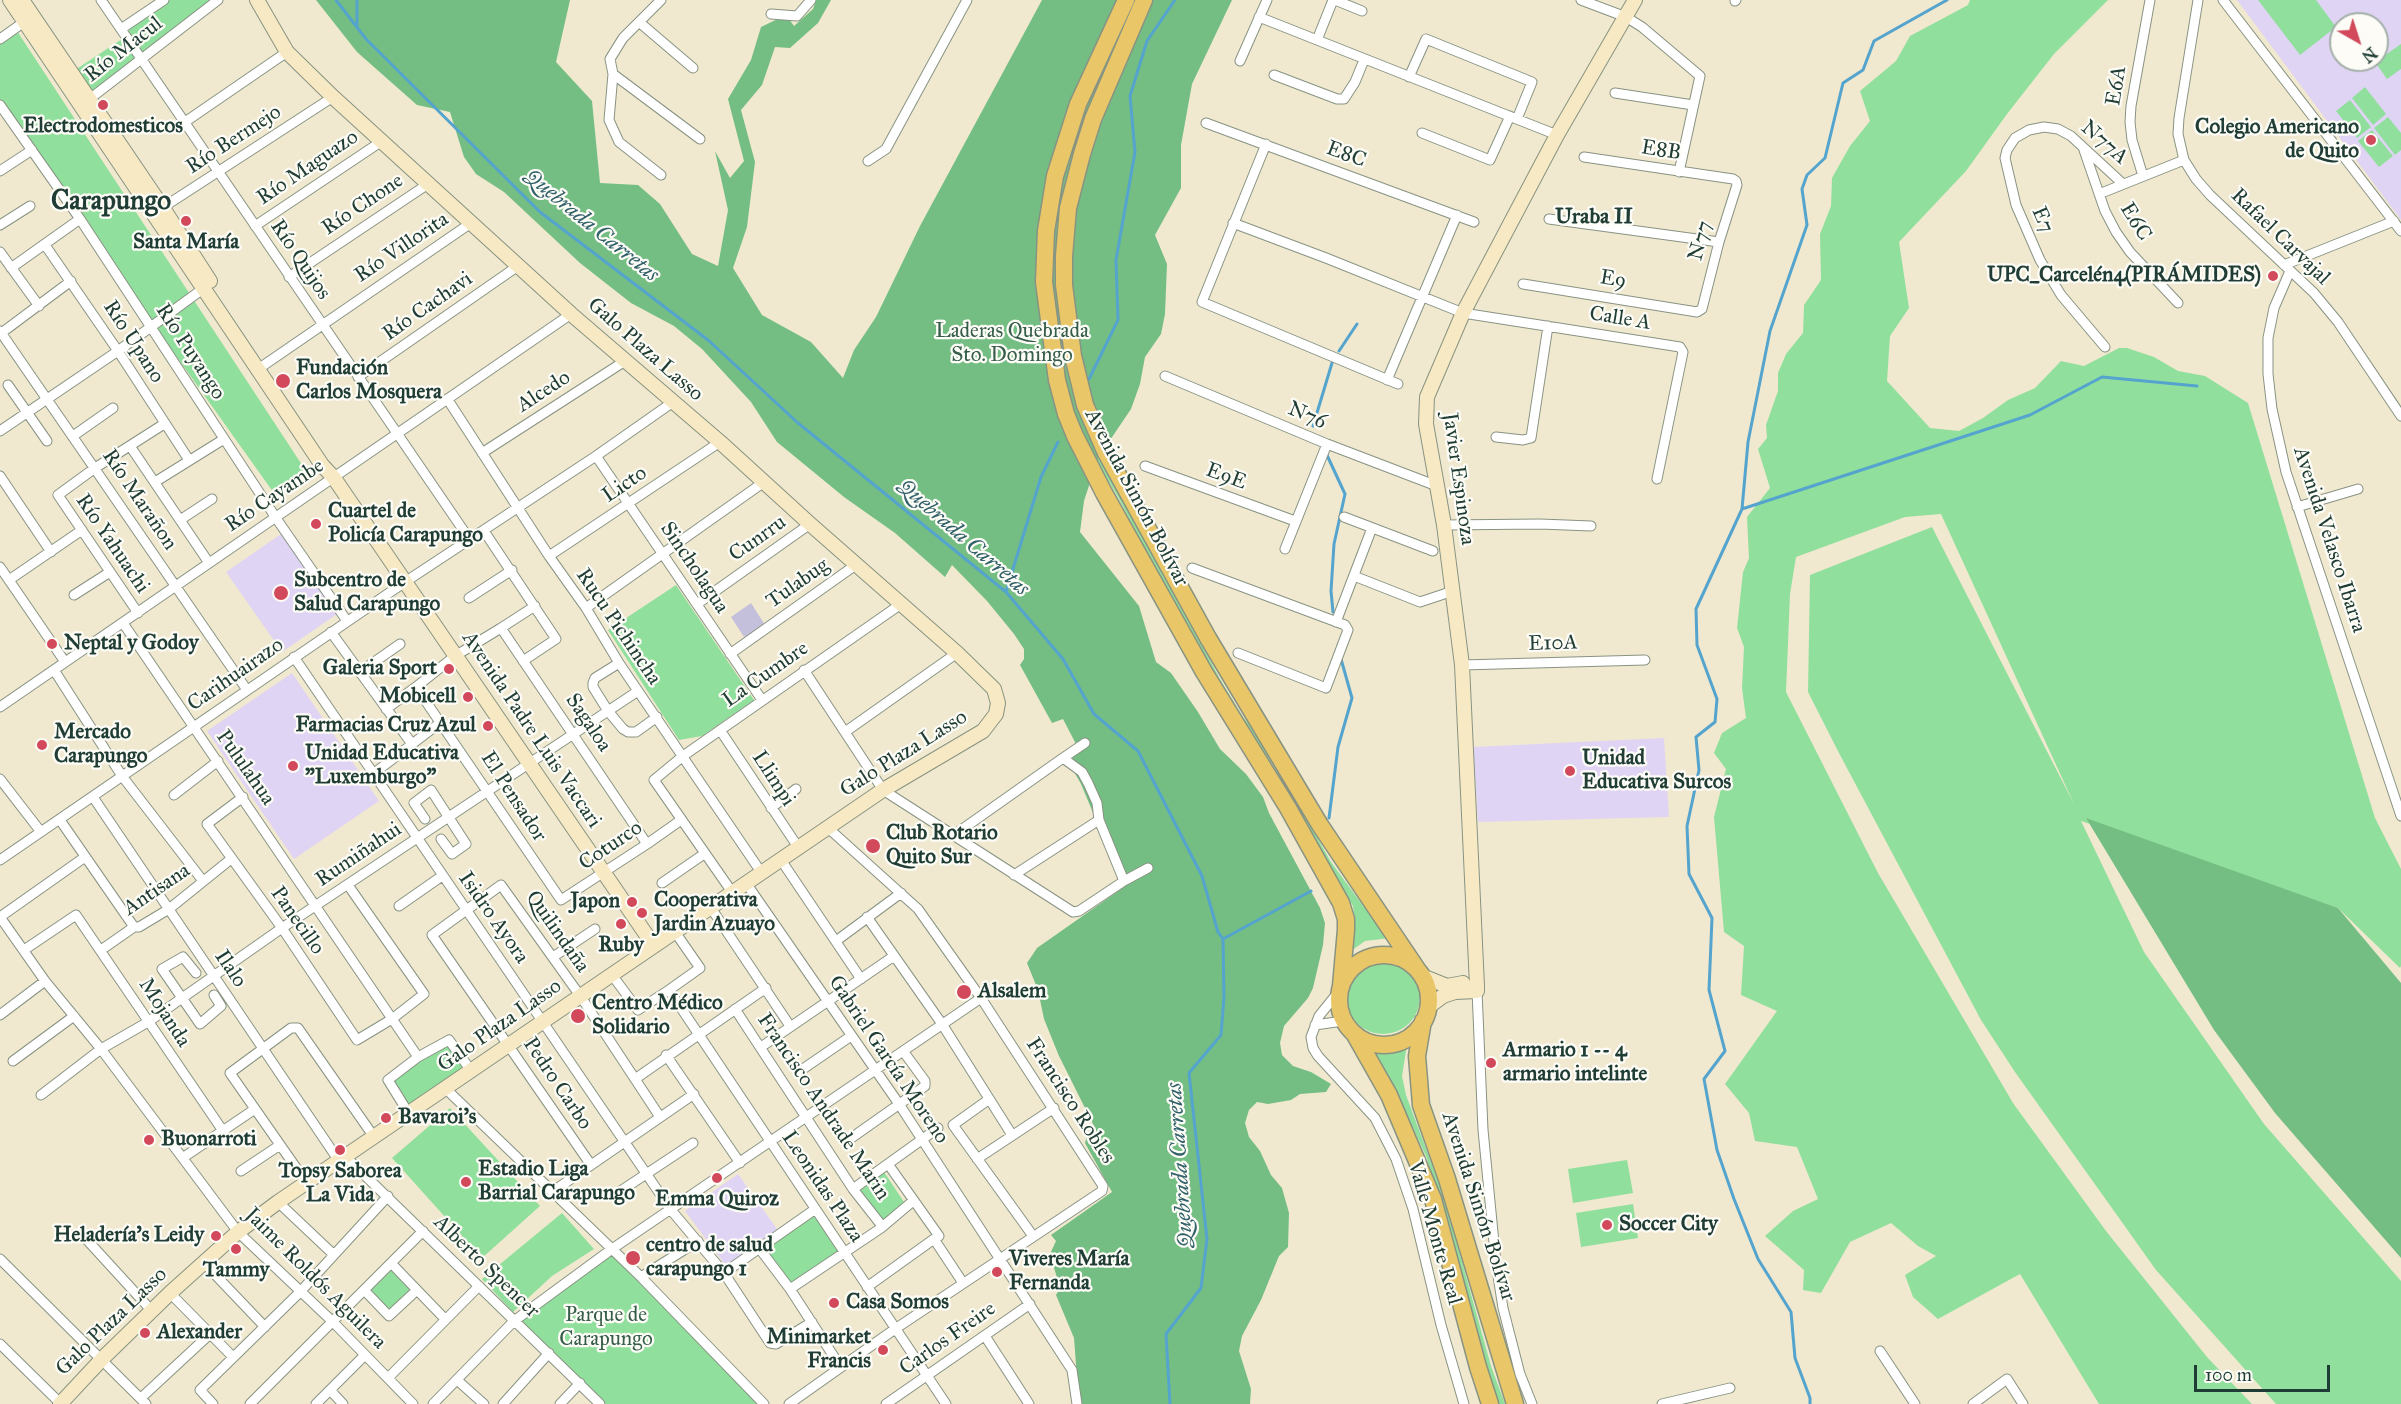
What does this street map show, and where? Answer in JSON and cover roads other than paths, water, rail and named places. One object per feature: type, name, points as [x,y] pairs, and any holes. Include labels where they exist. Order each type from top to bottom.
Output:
[{"type":"highway","name":"Avenida Simón Bolívar","points":[[1126,0],[1078,104],[1054,176],[1044,254],[1044,282],[1057,380],[1066,414],[1075,436],[1193,652],[1235,725],[1288,808],[1341,903],[1346,930],[1340,1011],[1343,1021],[1355,1035],[1389,1095],[1433,1199],[1490,1404]]},
{"type":"highway","name":"Avenida Simón Bolívar","points":[[1144,0],[1094,119],[1068,208],[1064,285],[1078,380],[1085,405],[1106,453],[1208,638],[1320,825],[1420,972],[1428,991],[1426,1014],[1417,1056],[1421,1105],[1447,1179],[1515,1404]]},
{"type":"highway","points":[[1340,988],[1347,974],[1356,964],[1368,957],[1380,954],[1406,960],[1420,972]]},
{"type":"highway","points":[[1355,1035],[1379,1045],[1392,1044],[1405,1040],[1415,1032],[1426,1014]]},
{"type":"street","name":"Avenida Padre Luis Vaccari","points":[[10,0],[85,102]]},
{"type":"street","name":"Avenida Padre Luis Vaccari","points":[[22,0],[85,102],[329,462],[334,478]]},
{"type":"street","name":"Río Quijos","points":[[101,0],[470,540]]},
{"type":"street","points":[[121,29],[164,0]]},
{"type":"street","name":"Río Macul","points":[[85,102],[218,0]]},
{"type":"street","name":"Galo Plaza Lasso","points":[[60,1404],[103,1358],[171,1293],[238,1232],[278,1202],[472,1072],[827,827],[883,790],[983,731],[996,714],[998,703],[994,689],[957,653],[720,442],[571,314],[333,97],[287,52],[257,0]]},
{"type":"street","points":[[660,0],[623,38],[610,59],[613,74],[609,120],[619,142],[661,175]]},
{"type":"street","points":[[771,14],[797,16],[811,0]]},
{"type":"street","points":[[868,161],[886,149],[967,0]]},
{"type":"street","points":[[1240,61],[1267,0]]},
{"type":"street","points":[[1317,40],[1334,0],[1362,10]]},
{"type":"street","points":[[1581,0],[1626,17],[1642,27],[1700,76],[1679,172]]},
{"type":"street","name":"Javier Espinoza","points":[[1532,1404],[1520,1374],[1503,1308],[1496,1263],[1483,1130],[1462,665],[1454,591],[1426,424],[1427,397],[1462,313],[1557,135],[1635,0]]},
{"type":"street","name":"E6A","points":[[2143,176],[2132,140],[2131,114],[2150,0]]},
{"type":"street","name":"Rafael Carvajal","points":[[2198,0],[2179,118],[2178,134],[2184,160],[2210,195],[2314,293],[2338,322],[2401,416]]},
{"type":"street","points":[[2223,0],[2401,231]]},
{"type":"street","points":[[1259,17],[1557,135]]},
{"type":"street","points":[[0,39],[24,22]]},
{"type":"street","points":[[639,22],[693,68]]},
{"type":"street","points":[[1409,77],[1426,39],[1532,82],[1490,160],[1422,133]]},
{"type":"street","points":[[185,122],[287,52]]},
{"type":"street","points":[[1274,75],[1337,99],[1344,99],[1355,82],[1364,60]]},
{"type":"street","points":[[613,74],[700,139]]},
{"type":"street","points":[[1615,93],[1693,105]]},
{"type":"street","name":"Río Bermejo","points":[[159,211],[333,97]]},
{"type":"street","name":"Río Puyango","points":[[0,105],[80,219],[276,518],[347,621]]},
{"type":"street","name":"E8C","points":[[1206,123],[1474,222]]},
{"type":"street","name":"N77A","points":[[2005,158],[2015,138],[2030,130],[2058,129],[2071,136],[2122,183]]},
{"type":"street","name":"Río Maguazo","points":[[255,226],[382,141]]},
{"type":"street","points":[[1266,144],[1202,299],[1203,304],[1398,384]]},
{"type":"street","name":"E6C","points":[[2083,147],[2099,194],[2116,232],[2130,252],[2178,303]]},
{"type":"street","points":[[0,171],[32,150]]},
{"type":"street","name":"E8B","points":[[1584,157],[1733,179]]},
{"type":"street","name":"E7","points":[[2005,158],[2016,205],[2040,260],[2061,295],[2105,347]]},
{"type":"street","points":[[2099,194],[2184,160]]},
{"type":"street","name":"N77","points":[[1697,312],[1702,309],[1719,242],[1737,185],[1733,179]]},
{"type":"street","name":"Río Chone","points":[[289,277],[428,184]]},
{"type":"street","points":[[0,225],[30,206]]},
{"type":"street","name":"Avenida Padre Luis Vaccari","points":[[159,211],[204,288],[322,465],[334,478],[405,582],[451,660],[528,763],[654,946]]},
{"type":"street","points":[[1388,380],[1457,215]]},
{"type":"street","points":[[11,268],[80,219]]},
{"type":"street","points":[[1549,219],[1719,242]]},
{"type":"street","points":[[2287,268],[2394,222]]},
{"type":"street","name":"Calle A","points":[[1233,223],[1462,313],[1680,347],[1683,352],[1656,479]]},
{"type":"street","name":"Río Villorita","points":[[264,365],[471,224]]},
{"type":"street","name":"Río Upano","points":[[45,245],[189,460]]},
{"type":"street","points":[[0,252],[39,306]]},
{"type":"street","name":"Río Cachavi","points":[[358,377],[518,266]]},
{"type":"street","name":"Avenida Velasco Ibarra","points":[[2287,268],[2270,323],[2268,374],[2272,409],[2286,472],[2297,507],[2401,816]]},
{"type":"street","points":[[0,333],[70,281]]},
{"type":"street","name":"E9","points":[[1523,284],[1697,312]]},
{"type":"street","points":[[0,431],[118,351],[204,288]]},
{"type":"street","name":"Río Cayambe","points":[[0,707],[571,314]]},
{"type":"street","points":[[1496,437],[1523,440],[1531,438],[1548,326]]},
{"type":"street","name":"Río Marañon","points":[[0,333],[48,399],[247,690]]},
{"type":"street","name":"Alcedo","points":[[482,453],[625,361]]},
{"type":"street","name":"N76","points":[[1165,376],[1327,444],[1437,486]]},
{"type":"street","points":[[8,385],[47,441]]},
{"type":"street","name":"Rucu Pichincha","points":[[448,400],[549,556],[586,608],[619,663],[761,873]]},
{"type":"street","name":"Carihuairazo","points":[[0,860],[294,657],[596,456],[673,402]]},
{"type":"street","points":[[73,436],[113,408]]},
{"type":"street","points":[[95,468],[164,424]]},
{"type":"street","points":[[154,482],[224,439]]},
{"type":"street","name":"Licto","points":[[549,556],[720,442]]},
{"type":"street","points":[[1285,549],[1327,444]]},
{"type":"street","points":[[130,446],[209,564]]},
{"type":"street","name":"Sincholagua","points":[[596,456],[628,505],[664,552],[762,700]]},
{"type":"street","name":"E9E","points":[[1145,466],[1295,522]]},
{"type":"street","name":"Río Yahuachi","points":[[95,468],[58,495],[138,613]]},
{"type":"street","points":[[0,476],[51,552]]},
{"type":"street","points":[[586,608],[764,482]]},
{"type":"street","points":[[2297,507],[2358,489]]},
{"type":"street","points":[[180,520],[212,499]]},
{"type":"street","points":[[1344,517],[1433,551]]},
{"type":"street","name":"Cunrru","points":[[697,604],[810,524]]},
{"type":"street","points":[[1444,525],[1591,526]]},
{"type":"street","points":[[1336,622],[1372,528]]},
{"type":"street","points":[[9,580],[82,530]]},
{"type":"street","points":[[484,531],[556,639],[523,661]]},
{"type":"street","name":"Tulabug","points":[[730,654],[857,564]]},
{"type":"street","points":[[0,567],[65,663]]},
{"type":"street","points":[[1192,567],[1345,625],[1348,630],[1326,688],[1238,654]]},
{"type":"street","points":[[470,598],[512,570]]},
{"type":"street","points":[[74,595],[110,572]]},
{"type":"street","points":[[1354,576],[1420,602],[1454,591]]},
{"type":"street","name":"La Cumbre","points":[[681,820],[654,780],[683,756],[901,604]]},
{"type":"street","points":[[386,709],[451,660],[535,606]]},
{"type":"street","name":"Pululahua","points":[[123,623],[418,1057]]},
{"type":"street","name":"Sagaloa","points":[[498,630],[523,661],[574,734],[647,844]]},
{"type":"street","points":[[331,632],[412,744]]},
{"type":"street","points":[[360,672],[400,644]]},
{"type":"street","points":[[845,732],[957,653]]},
{"type":"street","name":"Isidro Ayora","points":[[294,657],[646,1174],[671,1210],[724,1273],[770,1343],[776,1344],[812,1322]]},
{"type":"street","name":"E10A","points":[[1462,665],[1645,660]]},
{"type":"street","points":[[619,663],[595,678],[593,687],[608,711],[628,732],[636,732],[657,717]]},
{"type":"street","points":[[54,670],[122,776],[203,881]]},
{"type":"street","points":[[804,670],[883,790],[1076,913],[1148,868]]},
{"type":"street","name":"El Pensador","points":[[416,687],[561,900]]},
{"type":"street","name":"Rumiñahui","points":[[41,1095],[101,1049],[148,1022],[316,905],[638,691]]},
{"type":"street","points":[[373,774],[441,722]]},
{"type":"street","name":"Llimpi","points":[[720,730],[798,848]]},
{"type":"street","points":[[954,835],[1085,743]]},
{"type":"street","points":[[1063,758],[1082,772],[1097,803],[1099,820],[1124,881]]},
{"type":"street","points":[[174,795],[218,761]]},
{"type":"street","points":[[0,779],[41,832]]},
{"type":"street","points":[[771,808],[796,789]]},
{"type":"street","points":[[424,819],[414,803],[431,790],[466,844],[452,854],[441,839]]},
{"type":"street","name":"Ilalo","points":[[93,797],[214,977],[343,1159]]},
{"type":"street","name":"Panecillo","points":[[243,797],[207,824],[282,928],[357,1040],[392,1019]]},
{"type":"street","points":[[60,820],[134,927]]},
{"type":"street","points":[[681,820],[732,892]]},
{"type":"street","name":"Coturco","points":[[561,900],[681,820]]},
{"type":"street","points":[[1014,874],[1099,820]]},
{"type":"street","name":"Francisco Robles","points":[[791,1403],[840,1366],[1102,1191],[1103,1186],[981,998],[918,909],[827,827]]},
{"type":"street","points":[[663,883],[704,854]]},
{"type":"street","points":[[0,917],[85,857]]},
{"type":"street","name":"Antisana","points":[[101,950],[134,927],[139,927],[169,909],[231,859]]},
{"type":"street","points":[[781,860],[861,979]]},
{"type":"street","points":[[399,906],[442,876]]},
{"type":"street","name":"Gabriel García Moreno","points":[[746,883],[899,1104],[1072,1370],[1077,1404]]},
{"type":"street","points":[[348,885],[424,994],[392,1019]]},
{"type":"street","name":"Quilindaña","points":[[465,910],[501,885],[504,887],[581,997],[660,1117]]},
{"type":"street","points":[[836,941],[901,893]]},
{"type":"street","points":[[711,908],[790,1026]]},
{"type":"street","name":"Pedro Carbo","points":[[465,910],[432,935],[591,1165]]},
{"type":"street","name":"Mojanda","points":[[24,950],[76,915],[222,1131]]},
{"type":"street","name":"Jaime Roldós Aguilera","points":[[0,917],[45,981],[101,1049],[238,1232],[333,1322],[413,1404]]},
{"type":"street","points":[[867,917],[942,1024],[1012,1135]]},
{"type":"street","points":[[553,957],[595,929]]},
{"type":"street","points":[[612,975],[638,1010],[669,990],[700,968],[675,932]]},
{"type":"street","points":[[761,1047],[894,956]]},
{"type":"street","points":[[196,973],[183,957],[162,969],[200,1024],[221,1006],[214,995]]},
{"type":"street","points":[[1420,972],[1447,986],[1477,985]]},
{"type":"street","points":[[0,1016],[45,981]]},
{"type":"street","points":[[1426,1014],[1443,996],[1477,985]]},
{"type":"street","points":[[635,1079],[666,1055],[766,988]]},
{"type":"street","points":[[1315,1026],[1326,1005],[1340,988]]},
{"type":"street","name":"Leonidas Plaza","points":[[669,990],[814,1210],[946,1404]]},
{"type":"street","points":[[433,1404],[514,1321],[612,1249],[981,998]]},
{"type":"street","name":"Francisco Andrade Marin","points":[[735,1009],[853,1189],[882,1226]]},
{"type":"street","points":[[13,1062],[74,1016]]},
{"type":"street","points":[[1315,1026],[1343,1021]]},
{"type":"street","name":"Valle Monte Real","points":[[1315,1026],[1311,1037],[1318,1056],[1375,1118],[1396,1159],[1413,1209],[1441,1325],[1464,1404]]},
{"type":"street","points":[[306,1182],[230,1073],[263,1047],[294,1027],[298,1028],[374,1137]]},
{"type":"street","points":[[800,1071],[851,1036]]},
{"type":"street","points":[[409,1114],[388,1080],[418,1057],[449,1040],[472,1072]]},
{"type":"street","points":[[847,1141],[926,1084],[903,1051]]},
{"type":"street","points":[[666,1055],[740,1163]]},
{"type":"street","points":[[446,1089],[641,1277],[764,1404]]},
{"type":"street","points":[[552,1192],[694,1094]]},
{"type":"street","points":[[988,1100],[953,1125],[1033,1236]]},
{"type":"street","points":[[184,1157],[255,1108]]},
{"type":"street","points":[[977,1159],[1053,1108]]},
{"type":"street","points":[[853,1189],[938,1128]]},
{"type":"street","points":[[616,1194],[693,1143]]},
{"type":"street","points":[[241,1171],[280,1144]]},
{"type":"street","name":"Alberto Spencer","points":[[343,1159],[388,1196],[600,1404]]},
{"type":"street","points":[[867,1287],[939,1236],[888,1164]]},
{"type":"street","points":[[213,1404],[200,1390],[300,1292],[388,1196]]},
{"type":"street","points":[[790,1289],[845,1254],[913,1201]]},
{"type":"street","points":[[278,1202],[333,1254]]},
{"type":"street","points":[[724,1273],[814,1210]]},
{"type":"street","points":[[250,1404],[423,1231]]},
{"type":"street","points":[[934,1239],[963,1283]]},
{"type":"street","points":[[87,1240],[152,1311]]},
{"type":"street","points":[[641,1277],[698,1241]]},
{"type":"street","points":[[759,1248],[790,1289],[840,1366]]},
{"type":"street","points":[[0,1259],[103,1358],[143,1401],[210,1334]]},
{"type":"street","points":[[204,1263],[265,1327]]},
{"type":"street","points":[[391,1263],[445,1319]]},
{"type":"street","points":[[388,1378],[479,1286]]},
{"type":"street","points":[[364,1290],[389,1316],[417,1290]]},
{"type":"street","points":[[171,1293],[233,1358]]},
{"type":"street","name":"Carlos Freire","points":[[886,1404],[1030,1304]]},
{"type":"street","points":[[985,1336],[1029,1404]]},
{"type":"street","points":[[0,1344],[60,1404]]},
{"type":"street","points":[[1880,1351],[1915,1404]]},
{"type":"street","points":[[503,1404],[549,1353]]},
{"type":"street","points":[[316,1404],[365,1355]]},
{"type":"street","points":[[1973,1404],[2007,1379],[2023,1404]]},
{"type":"street","points":[[457,1380],[484,1404]]},
{"type":"street","points":[[560,1404],[580,1383]]},
{"type":"street","points":[[1662,1404],[1730,1388]]},
{"type":"street","points":[[330,1390],[343,1404]]},
{"type":"waterway","name":"Quebrada Carretas","points":[[336,0],[366,39],[540,212],[708,340],[798,423],[1006,592],[1063,659],[1094,714],[1138,751],[1202,876],[1218,932],[1223,939],[1224,997],[1221,1035],[1189,1073],[1207,1239],[1201,1288],[1166,1334],[1170,1404]]},
{"type":"waterway","points":[[357,0],[357,25]]},
{"type":"waterway","points":[[1089,379],[1118,320],[1116,260],[1135,152],[1130,96],[1147,41],[1175,0]]},
{"type":"waterway","points":[[1810,1404],[1810,1398],[1795,1358],[1791,1312],[1758,1259],[1734,1199],[1717,1150],[1704,1079],[1725,1051],[1709,990],[1712,918],[1689,874],[1687,826],[1699,770],[1696,737],[1715,722],[1717,699],[1697,645],[1696,609],[1742,509],[1748,442],[1770,331],[1807,225],[1802,189],[1807,175],[1825,158],[1843,83],[1863,70],[1874,41],[1947,0]]},
{"type":"waterway","points":[[1339,351],[1357,324]]},
{"type":"waterway","points":[[1313,426],[1332,363]]},
{"type":"waterway","points":[[1742,509],[2030,415],[2102,377],[2197,386]]},
{"type":"waterway","points":[[1006,592],[1041,477],[1058,442]]},
{"type":"waterway","points":[[1326,453],[1345,494],[1334,544],[1331,591],[1333,612]]},
{"type":"waterway","points":[[1329,818],[1338,747],[1352,698],[1341,659]]},
{"type":"waterway","points":[[1223,939],[1311,891]]},
{"type":"place","name":"Electrodomesticos","points":[[103,105]]},
{"type":"place","name":"Colegio Americano de Quito","points":[[2371,140]]},
{"type":"place","name":"Santa María","points":[[186,221]]},
{"type":"place","name":"UPC_Carcelén4(PIRÁMIDES)","points":[[2273,276]]},
{"type":"place","name":"Fundación Carlos Mosquera","points":[[283,381]]},
{"type":"place","name":"Cuartel de Policía Carapungo","points":[[316,524]]},
{"type":"place","name":"Subcentro de Salud Carapungo","points":[[281,593]]},
{"type":"place","name":"Neptal y Godoy","points":[[52,644]]},
{"type":"place","name":"Galeria Sport","points":[[449,669]]},
{"type":"place","name":"Mobicell","points":[[468,697]]},
{"type":"place","name":"Farmacias Cruz Azul","points":[[488,726]]},
{"type":"place","name":"Mercado Carapungo","points":[[42,745]]},
{"type":"place","name":"Unidad Educativa \"Luxemburgo\"","points":[[293,766]]},
{"type":"place","name":"Unidad Educativa Surcos","points":[[1570,771]]},
{"type":"place","name":"Club Rotario Quito Sur","points":[[873,846]]},
{"type":"place","name":"Japon","points":[[632,902]]},
{"type":"place","name":"Cooperativa Jardin Azuayo","points":[[642,913]]},
{"type":"place","name":"Ruby","points":[[621,924]]},
{"type":"place","name":"Alsalem","points":[[964,992]]},
{"type":"place","name":"Centro Médico Solidario","points":[[578,1016]]},
{"type":"place","name":"Armario 1 -- 4 armario intelinte","points":[[1491,1063]]},
{"type":"place","name":"Bavaroi's","points":[[386,1118]]},
{"type":"place","name":"Buonarroti","points":[[149,1140]]},
{"type":"place","name":"Topsy Saborea La Vida","points":[[340,1150]]},
{"type":"place","name":"Emma Quiroz","points":[[717,1178]]},
{"type":"place","name":"Estadio Liga Barrial Carapungo","points":[[466,1182]]},
{"type":"place","name":"Soccer City","points":[[1607,1225]]},
{"type":"place","name":"Heladería's Leidy","points":[[216,1236]]},
{"type":"place","name":"Tammy","points":[[236,1249]]},
{"type":"place","name":"centro de salud carapungo 1","points":[[633,1258]]},
{"type":"place","name":"Viveres María Fernanda","points":[[997,1272]]},
{"type":"place","name":"Casa Somos","points":[[834,1303]]},
{"type":"place","name":"Alexander","points":[[145,1333]]},
{"type":"place","name":"Minimarket Francis","points":[[883,1350]]},
{"type":"district","name":"Carapungo","points":[[111,202]]},
{"type":"district","name":"Uraba II","points":[[1594,218]]},
{"type":"park label","name":"Laderas Quebrada Sto. Domingo","points":[[1012,344]]},
{"type":"park label","name":"Parque de Carapungo","points":[[606,1328]]}]
